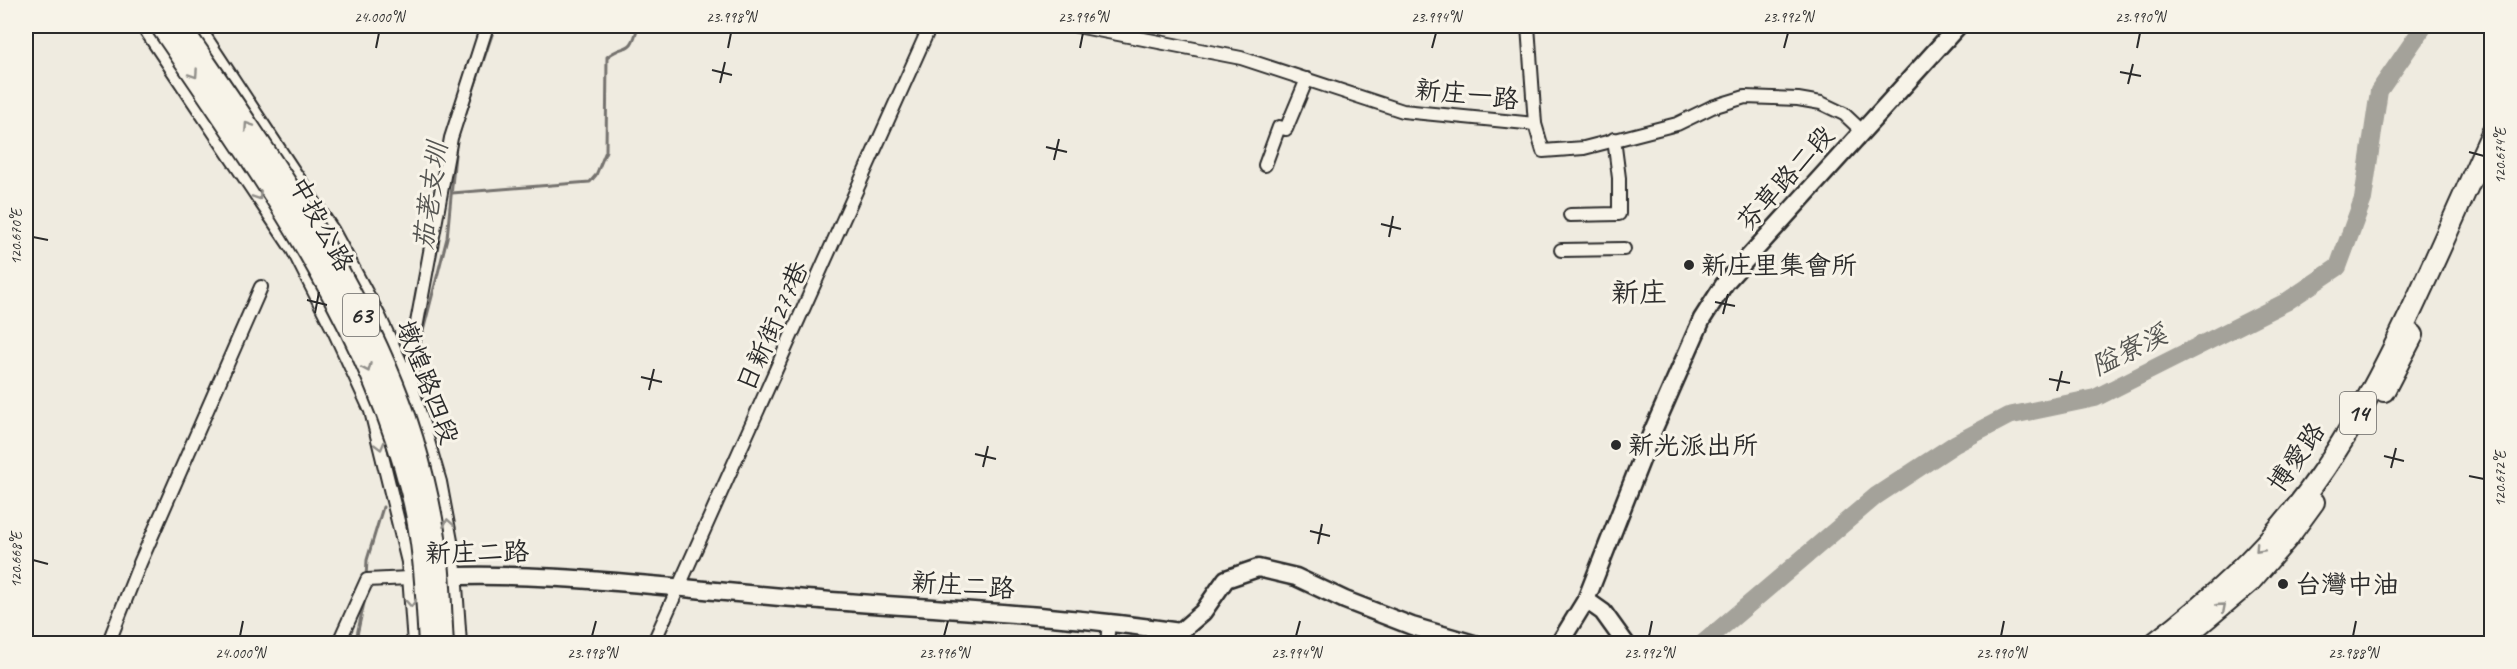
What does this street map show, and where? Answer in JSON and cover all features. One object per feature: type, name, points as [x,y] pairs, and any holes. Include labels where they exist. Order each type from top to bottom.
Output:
[{"type":"main road","name":"中投公路","points":[[162,26],[279,202],[350,332],[387,413],[411,490],[425,561],[429,644]]},
{"type":"main road","name":"中投公路","points":[[180,26],[281,175],[320,240],[365,323],[400,403],[424,486],[438,559],[443,644]]},
{"type":"main road","name":"博愛路","points":[[2282,534],[2350,426],[2391,350],[2492,133]]},
{"type":"main road","name":"博愛路","points":[[2176,644],[2244,576],[2337,472],[2401,361],[2492,165]]},
{"type":"main road","name":"博愛路","points":[[2154,644],[2244,576]]},
{"type":"street","points":[[143,26],[293,250],[334,331],[370,411],[408,562],[414,644]]},
{"type":"street","name":"墩煌路四段","points":[[198,26],[333,231],[379,316],[412,387],[440,482],[456,575],[460,644]]},
{"type":"street","points":[[390,486],[411,413],[414,339],[451,138],[487,26]]},
{"type":"street","name":"日新街277巷","points":[[653,644],[930,26]]},
{"type":"street","name":"新庄一路","points":[[1077,26],[1240,58],[1403,111],[1535,124],[1543,151],[1584,148],[1677,124],[1712,107],[1744,97],[1797,99],[1821,103],[1844,114],[1862,130]]},
{"type":"street","points":[[1527,26],[1535,124]]},
{"type":"street","name":"芬草路二段","points":[[1559,644],[1586,600],[1650,435],[1702,319],[1725,283],[1958,26]]},
{"type":"street","points":[[1265,165],[1279,127],[1286,129],[1307,79]]},
{"type":"street","points":[[1570,215],[1619,214],[1619,178],[1614,139]]},
{"type":"street","points":[[1561,250],[1624,249]]},
{"type":"street","points":[[108,644],[140,563],[261,287]]},
{"type":"street","name":"新庄二路","points":[[409,578],[456,575],[536,576],[1109,621],[1180,632],[1203,612],[1226,579],[1258,568],[1296,577],[1345,600],[1412,626],[1474,644]]},
{"type":"street","points":[[338,644],[367,580],[409,578]]},
{"type":"street","points":[[1586,600],[1603,612],[1626,644]]},
{"type":"street","points":[[1107,644],[1109,621]]},
{"type":"waterway","name":"茄荖支圳","points":[[457,138],[495,26]]},
{"type":"waterway","points":[[452,193],[590,182],[596,175],[606,151],[607,57],[630,45],[638,26]]},
{"type":"waterway","name":"隘寮溪","points":[[1702,644],[1876,496],[1955,444],[2008,416],[2095,398],[2286,302],[2338,267],[2363,199],[2379,91],[2424,26]]},
{"type":"waterway","name":"茄荖支圳","points":[[420,376],[420,343],[447,238],[456,144]]},
{"type":"waterway","points":[[366,578],[367,560],[383,507]]},
{"type":"waterway","points":[[355,644],[366,594]]},
{"type":"place","name":"新庄里集會所","points":[[1689,265]]},
{"type":"place","name":"新光派出所","points":[[1616,445]]},
{"type":"place","name":"台灣中油","points":[[2283,584]]},
{"type":"district","name":"新庄","points":[[1639,292]]}]
